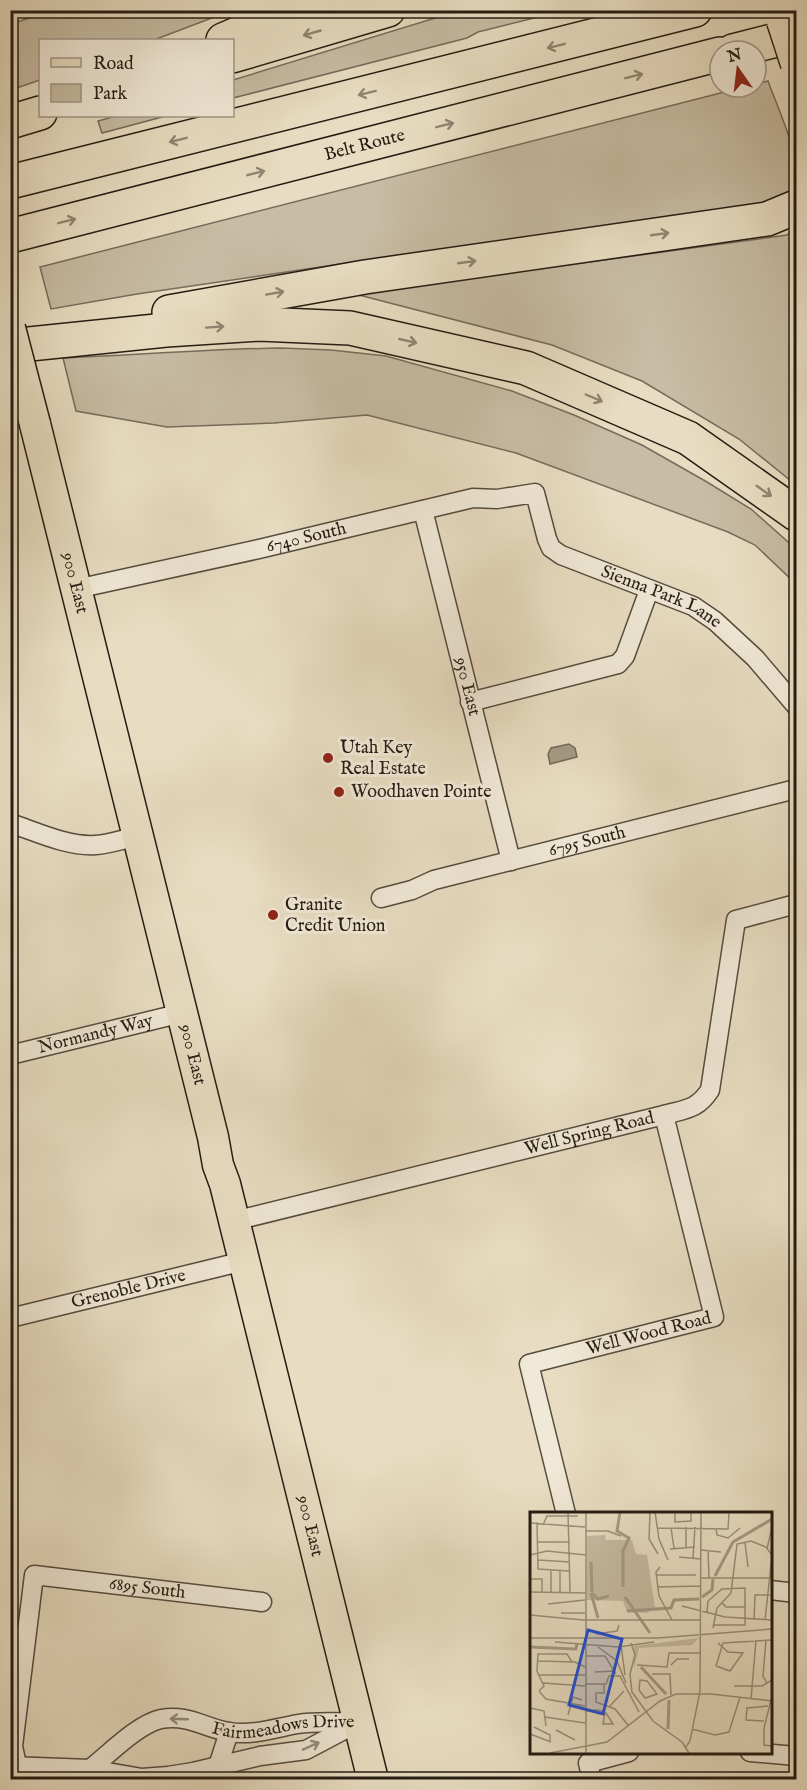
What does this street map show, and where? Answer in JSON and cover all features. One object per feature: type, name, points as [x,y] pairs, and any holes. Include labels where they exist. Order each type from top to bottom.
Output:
[{"type":"highway","points":[[224,39],[293,10]]},
{"type":"highway","points":[[234,55],[388,10]]},
{"type":"highway","points":[[10,182],[695,10]]},
{"type":"highway","points":[[768,42],[796,35]]},
{"type":"highway","name":"Belt Route","points":[[10,236],[708,57]]},
{"type":"highway","points":[[10,122],[39,113]]},
{"type":"highway","points":[[10,340],[365,277],[767,219],[796,207]]},
{"type":"highway","points":[[10,346],[166,330],[248,325],[350,328],[526,368],[688,438],[796,514]]},
{"type":"main road","points":[[778,10],[796,64]]},
{"type":"main road","name":"900 East","points":[[10,328],[373,1779]]},
{"type":"street","name":"6740 South","points":[[76,589],[259,549],[473,498],[497,499],[536,493]]},
{"type":"street","name":"Sienna Park Lane","points":[[536,493],[551,548],[561,555],[693,606],[715,621],[768,670],[796,706]]},
{"type":"street","name":"950 East","points":[[423,510],[511,861]]},
{"type":"street","points":[[470,702],[618,664],[625,656],[649,590]]},
{"type":"street","name":"6795 South","points":[[381,898],[412,890],[435,880],[796,789]]},
{"type":"street","points":[[10,823],[83,845],[97,845],[138,837]]},
{"type":"street","name":"Well Spring Road","points":[[234,1221],[664,1115],[702,1102],[710,1090],[736,920],[796,904]]},
{"type":"street","name":"Normandy Way","points":[[10,1055],[182,1013]]},
{"type":"street","name":"Well Wood Road","points":[[566,1512],[529,1364],[714,1317],[664,1115]]},
{"type":"street","name":"Grenoble Drive","points":[[10,1318],[244,1261]]},
{"type":"street","name":"6895 South","points":[[16,1771],[13,1746],[34,1575],[262,1602]]},
{"type":"street","points":[[771,1590],[796,1593]]},
{"type":"street","name":"Fairmeadows Drive","points":[[90,1769],[143,1727],[159,1719],[193,1719],[229,1732],[256,1732],[300,1723],[359,1722]]},
{"type":"street","name":"Fairmeadows Drive","points":[[16,1771],[90,1769],[142,1778],[218,1773],[260,1756],[306,1750],[359,1722]]},
{"type":"street","points":[[218,1773],[229,1732]]},
{"type":"street","points":[[592,1779],[588,1763],[622,1754]]},
{"type":"street","points":[[771,1754],[796,1756]]},
{"type":"green space","points":[[51,10],[230,11],[157,39],[39,39],[39,80],[11,90],[11,24]]},
{"type":"green space","points":[[458,11],[562,11],[478,32],[467,38],[234,98],[234,80]]},
{"type":"green space","points":[[768,81],[794,153],[796,181],[793,192],[752,212],[449,248],[51,309],[40,267],[708,96],[708,99],[768,99]]},
{"type":"green space","points":[[112,117],[162,117],[102,133],[98,121]]},
{"type":"green space","points":[[796,227],[796,485],[739,439],[642,381],[552,345],[355,294],[787,235]]},
{"type":"green space","points":[[281,348],[331,350],[386,356],[512,391],[642,445],[751,509],[796,549],[796,584],[755,545],[728,532],[516,453],[367,415],[274,423],[167,427],[76,411],[63,358]]},
{"type":"shaded area","points":[[569,744],[575,748],[577,757],[550,764],[548,754],[551,748]]},
{"type":"place","name":"Utah Key Real Estate","points":[[328,758]]},
{"type":"place","name":"Woodhaven Pointe","points":[[339,792]]},
{"type":"place","name":"Granite Credit Union","points":[[273,915]]}]
